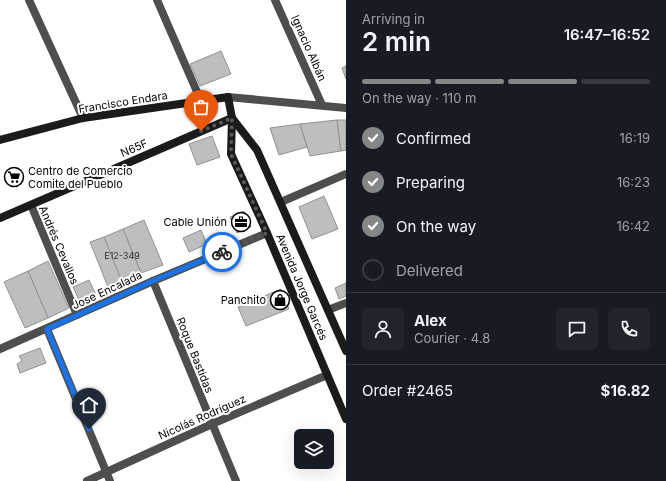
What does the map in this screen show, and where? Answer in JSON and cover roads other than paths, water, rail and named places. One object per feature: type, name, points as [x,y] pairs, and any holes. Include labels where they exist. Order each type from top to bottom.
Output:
[{"type":"street","points":[[29,0],[84,118]]},
{"type":"street","points":[[157,0],[201,101]]},
{"type":"street","name":"Ignacio Albán","points":[[275,0],[322,105]]},
{"type":"street","name":"Francisco Endara","points":[[0,140],[84,118],[228,98],[346,108]]},
{"type":"street","name":"Avenida Jorge Garcés","points":[[228,98],[232,118],[231,154],[267,233],[346,419]]},
{"type":"street","name":"Avenida Jorge Garcés","points":[[232,118],[257,150],[346,351]]},
{"type":"street","name":"N65F","points":[[0,218],[232,118]]},
{"type":"street","points":[[281,202],[346,174]]},
{"type":"street","name":"Andrés Cevallos","points":[[30,205],[77,315]]},
{"type":"street","name":"Jose Encalada","points":[[0,349],[153,281],[267,233]]},
{"type":"street","name":"Roque Bastidas","points":[[153,281],[236,481]]},
{"type":"street","points":[[328,310],[346,303]]},
{"type":"street","points":[[47,329],[110,481]]},
{"type":"street","name":"Nicolás Rodríguez","points":[[87,481],[212,424],[327,375]]},
{"type":"place","name":"Centro de Comercio Comite del Pueblo","points":[[14,177]]},
{"type":"place","name":"Cable Unión","points":[[241,222]]},
{"type":"place","name":"Panchito","points":[[280,300]]}]
